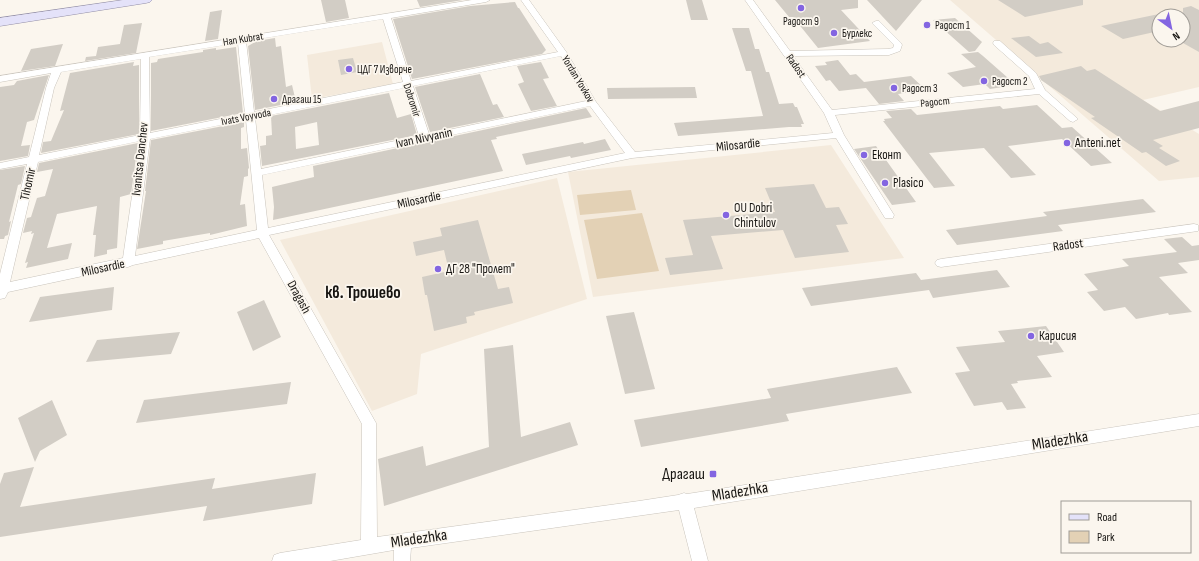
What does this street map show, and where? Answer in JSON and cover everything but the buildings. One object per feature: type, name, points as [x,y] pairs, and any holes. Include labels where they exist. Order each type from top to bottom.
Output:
[{"type":"main road","points":[[0,15],[100,0]]},
{"type":"main road","points":[[0,22],[146,0]]},
{"type":"street","name":"Han Kubrat","points":[[0,79],[486,0]]},
{"type":"street","name":"Yordan Yovkov","points":[[525,0],[563,53],[592,103],[632,155]]},
{"type":"street","name":"Radost","points":[[749,0],[829,113],[840,134]]},
{"type":"street","name":"Dobromir","points":[[386,16],[424,138]]},
{"type":"street","points":[[787,54],[889,52],[897,49],[898,45],[876,23]]},
{"type":"street","name":"Dragash","points":[[242,40],[263,234],[369,423],[369,546]]},
{"type":"street","points":[[997,43],[1033,75],[1041,91],[1073,119]]},
{"type":"street","name":"Ivats Voyvoda","points":[[0,166],[563,53]]},
{"type":"street","name":"Ivanitsa Danchev","points":[[128,263],[145,137],[145,55]]},
{"type":"street","name":"Tihomir","points":[[1,291],[50,88],[57,70]]},
{"type":"street","name":"Радост","points":[[829,113],[1041,91]]},
{"type":"street","name":"Ivan Nivyanin","points":[[256,173],[592,103]]},
{"type":"street","points":[[840,134],[889,215]]},
{"type":"street","name":"Milosardie","points":[[1,291],[632,155],[840,134]]},
{"type":"street","name":"Radost","points":[[941,263],[1194,228]]},
{"type":"street","name":"Mladezhka","points":[[280,561],[403,541],[639,509],[684,500],[1199,420]]},
{"type":"street","points":[[684,500],[700,561]]},
{"type":"street","points":[[402,561],[403,541]]},
{"type":"shaded area","points":[[950,0],[1199,0],[1199,87],[1143,100],[1199,134],[1199,177],[1159,181]]},
{"type":"shaded area","name":"ЦДГ 7 Изворче","points":[[382,42],[393,84],[312,99],[307,55]]},
{"type":"shaded area","name":"OU Dobri Chintulov","points":[[831,145],[904,258],[593,297],[568,172]]},
{"type":"shaded area","name":"ДГ 28 \"Пролет\"","points":[[557,178],[587,299],[421,354],[417,394],[372,411],[280,240]]},
{"type":"green space","points":[[631,190],[636,210],[580,215],[577,195]]},
{"type":"green space","points":[[642,213],[659,271],[597,279],[584,220]]},
{"type":"place","name":"Радост 9","points":[[801,8]]},
{"type":"place","name":"Радост 1","points":[[927,25]]},
{"type":"place","name":"Бурлекс","points":[[834,33]]},
{"type":"place","name":"ЦДГ 7 Изворче","points":[[349,69]]},
{"type":"place","name":"Радост 2","points":[[984,81]]},
{"type":"place","name":"Радост 3","points":[[894,88]]},
{"type":"place","name":"Драгаш 15","points":[[274,99]]},
{"type":"place","name":"Anteni.net","points":[[1067,143]]},
{"type":"place","name":"Еконт","points":[[864,155]]},
{"type":"place","name":"Plasico","points":[[885,183]]},
{"type":"place","name":"OU Dobri Chintulov","points":[[726,215]]},
{"type":"place","name":"ДГ 28 \"Пролет\"","points":[[438,269]]},
{"type":"place","name":"Карисия","points":[[1031,336]]},
{"type":"place","name":"Драгаш","points":[[713,474]]},
{"type":"district","name":"кв. Трошево","points":[[363,293]]}]
